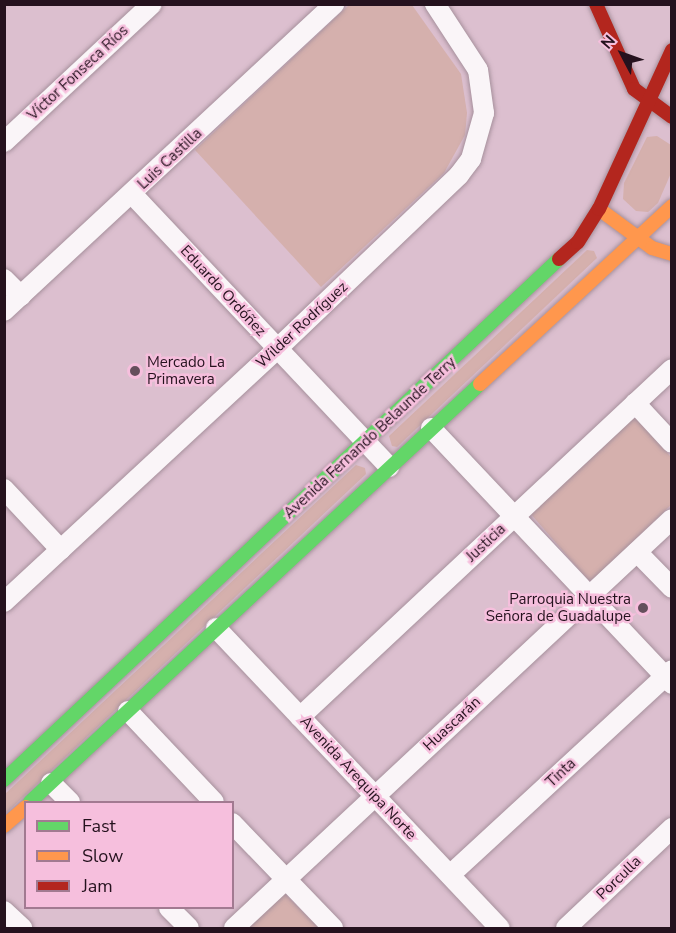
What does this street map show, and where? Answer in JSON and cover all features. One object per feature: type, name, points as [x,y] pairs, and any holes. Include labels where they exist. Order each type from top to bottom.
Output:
[{"type":"main road","points":[[596,4],[634,89],[672,117]]},
{"type":"main road","name":"Avenida Fernando Belaunde Terry","points":[[4,780],[578,242],[599,209],[672,50]]},
{"type":"main road","points":[[31,801],[672,206]]},
{"type":"main road","points":[[599,209],[672,229]]},
{"type":"main road","points":[[599,209],[636,238],[672,254]]},
{"type":"main road","points":[[4,826],[24,809]]},
{"type":"street","name":"Víctor Fonseca Ríos","points":[[4,142],[152,4]]},
{"type":"street","name":"Luis Castilla","points":[[4,311],[333,4]]},
{"type":"street","name":"Wilder Rodríguez","points":[[4,602],[277,349],[459,175],[471,159],[484,113],[478,69],[435,4]]},
{"type":"street","name":"Eduardo Ordóñez","points":[[132,194],[390,467]]},
{"type":"street","points":[[4,279],[21,296]]},
{"type":"street","name":"Justicia","points":[[300,717],[672,369]]},
{"type":"street","points":[[635,403],[672,443]]},
{"type":"street","points":[[431,428],[589,596],[669,677]]},
{"type":"street","points":[[4,489],[61,549]]},
{"type":"street","name":"Huascarán","points":[[234,928],[672,519]]},
{"type":"street","points":[[637,552],[672,588]]},
{"type":"street","name":"Avenida Arequipa Norte","points":[[216,628],[500,928]]},
{"type":"street","name":"Tinta","points":[[450,875],[669,677]]},
{"type":"street","points":[[128,711],[212,801]]},
{"type":"street","points":[[51,783],[69,801]]},
{"type":"street","points":[[234,825],[333,928]]},
{"type":"street","name":"Porculla","points":[[566,928],[672,828]]},
{"type":"street","points":[[170,909],[189,928]]},
{"type":"street","points":[[4,911],[22,928]]},
{"type":"shaded area","points":[[350,4],[412,5],[461,74],[467,113],[465,135],[444,173],[321,287],[195,150]]},
{"type":"shaded area","points":[[657,136],[671,145],[671,173],[658,203],[648,212],[636,211],[623,199],[624,183],[647,137]]},
{"type":"shaded area","points":[[587,250],[594,251],[597,258],[397,447],[392,446],[389,436]]},
{"type":"shaded area","points":[[632,419],[637,419],[671,457],[671,505],[594,579],[588,580],[530,513]]},
{"type":"shaded area","points":[[356,465],[365,468],[366,474],[5,814],[5,794]]},
{"type":"shaded area","points":[[284,893],[319,928],[246,928]]},
{"type":"traffic: fast","points":[[4,780],[559,259]]},
{"type":"traffic: fast","points":[[31,801],[480,384]]},
{"type":"traffic: slow","points":[[480,384],[672,206]]},
{"type":"traffic: slow","points":[[599,209],[652,248],[672,254]]},
{"type":"traffic: slow","points":[[4,826],[24,809]]},
{"type":"traffic: jam","points":[[596,4],[634,89],[672,117]]},
{"type":"traffic: jam","points":[[559,259],[578,242],[599,209],[672,50]]},
{"type":"place","name":"Mercado La Primavera","points":[[135,371]]},
{"type":"place","name":"Parroquia Nuestra Señora de Guadalupe","points":[[643,608]]}]
